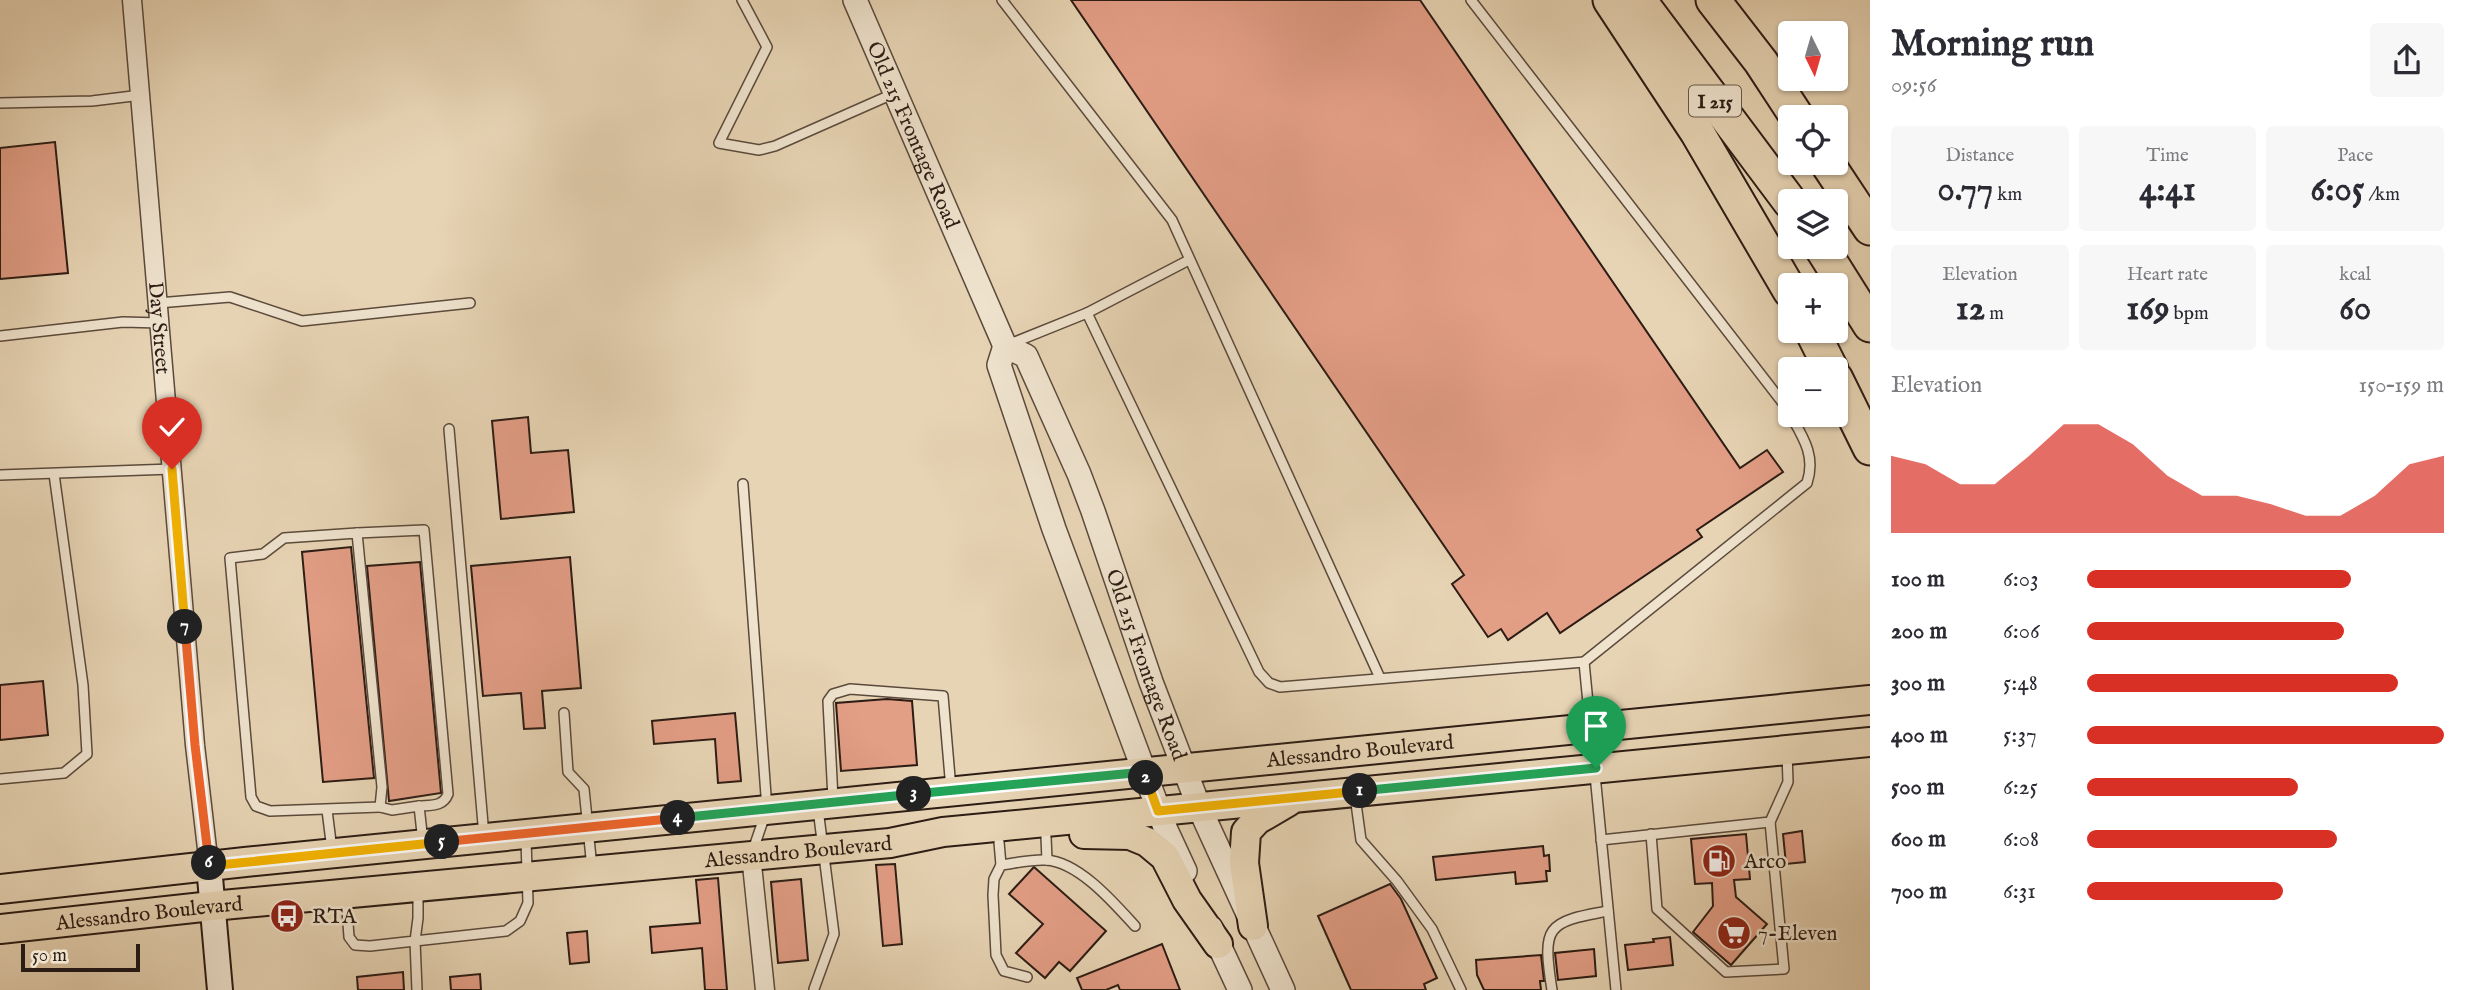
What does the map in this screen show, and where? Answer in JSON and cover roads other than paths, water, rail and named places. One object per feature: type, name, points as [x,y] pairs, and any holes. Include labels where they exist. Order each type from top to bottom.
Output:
[{"type":"highway","points":[[1610,0],[1697,132],[1779,273]]},
{"type":"highway","name":"I 215","points":[[1639,0],[1780,189]]},
{"type":"highway","name":"I 215","points":[[1713,0],[1761,62],[1789,105]]},
{"type":"highway","points":[[1761,62],[1799,105]]},
{"type":"highway","points":[[1848,162],[1870,188]]},
{"type":"highway","points":[[1835,175],[1870,228]]},
{"type":"highway","points":[[1829,259],[1870,325]]},
{"type":"highway","points":[[1848,404],[1870,449]]},
{"type":"main road","name":"Alessandro Boulevard","points":[[0,889],[587,827],[1870,700]]},
{"type":"main road","name":"Alessandro Boulevard","points":[[0,929],[212,906],[890,843],[943,832],[1870,742]]},
{"type":"main road","points":[[1253,926],[1244,863],[1246,832],[1257,820],[1296,797]]},
{"type":"main road","points":[[890,843],[1000,853],[1046,849],[1110,833],[1130,835],[1147,842],[1166,856],[1187,900],[1218,944]]},
{"type":"main road","name":"Day Street","points":[[209,866],[220,990]]},
{"type":"street","name":"Day Street","points":[[132,0],[195,745],[209,866]]},
{"type":"street","name":"Old 215 Frontage Road","points":[[855,0],[1005,346],[999,365],[1054,529],[1158,811],[1240,990]]},
{"type":"street","name":"Old 215 Frontage Road","points":[[1005,346],[1026,356],[1079,474],[1151,682],[1199,807],[1283,990]]},
{"type":"street","points":[[751,855],[765,990]]},
{"type":"lane","points":[[742,0],[767,47],[719,143],[759,150],[775,146],[895,93]]},
{"type":"lane","points":[[1002,0],[1172,220],[1380,678]]},
{"type":"lane","points":[[1087,313],[1258,672],[1269,683],[1280,687],[1584,662],[1807,483],[1812,469],[1810,453],[1786,407],[1471,0]]},
{"type":"lane","points":[[0,103],[92,101],[141,95]]},
{"type":"lane","points":[[1005,346],[1087,313],[1189,260]]},
{"type":"lane","points":[[159,303],[230,297],[302,321],[470,303]]},
{"type":"lane","points":[[0,335],[123,322],[160,323]]},
{"type":"lane","points":[[449,429],[484,838]]},
{"type":"lane","points":[[0,475],[172,469]]},
{"type":"lane","points":[[0,779],[64,773],[87,754],[83,685],[54,474]]},
{"type":"lane","points":[[743,484],[767,810],[751,855]]},
{"type":"lane","points":[[424,530],[448,794],[440,804],[419,806],[392,810],[380,807],[270,811],[256,806],[251,797],[230,558],[263,554],[284,538],[424,530]]},
{"type":"lane","points":[[357,533],[382,787],[380,807]]},
{"type":"lane","points":[[1584,662],[1616,990]]},
{"type":"lane","points":[[813,990],[834,934],[823,848],[828,701],[833,694],[850,689],[943,696],[951,791]]},
{"type":"lane","points":[[564,713],[568,772],[584,789],[592,870]]},
{"type":"lane","points":[[1651,834],[1657,909],[1726,972],[1784,968],[1770,822],[1788,782],[1787,750]]},
{"type":"lane","points":[[1355,792],[1361,840],[1397,881],[1432,929],[1461,990]]},
{"type":"lane","points":[[419,806],[423,844]]},
{"type":"lane","points":[[327,810],[332,853]]},
{"type":"lane","points":[[1601,840],[1770,822]]},
{"type":"lane","points":[[345,894],[349,937],[355,945],[370,946],[506,931],[520,921],[528,902],[529,876],[525,834]]},
{"type":"lane","points":[[1046,849],[1101,889],[1135,926]]},
{"type":"lane","points":[[1000,853],[993,895],[996,955],[1004,971],[1027,977]]},
{"type":"lane","points":[[417,990],[415,941],[418,887]]},
{"type":"lane","points":[[1552,990],[1547,957],[1553,930],[1562,921],[1572,917],[1608,911]]},
{"type":"place","name":"Arco","points":[[1719,861]]},
{"type":"place","name":"RTA","points":[[287,916]]},
{"type":"place","name":"7-Eleven","points":[[1734,933]]}]
